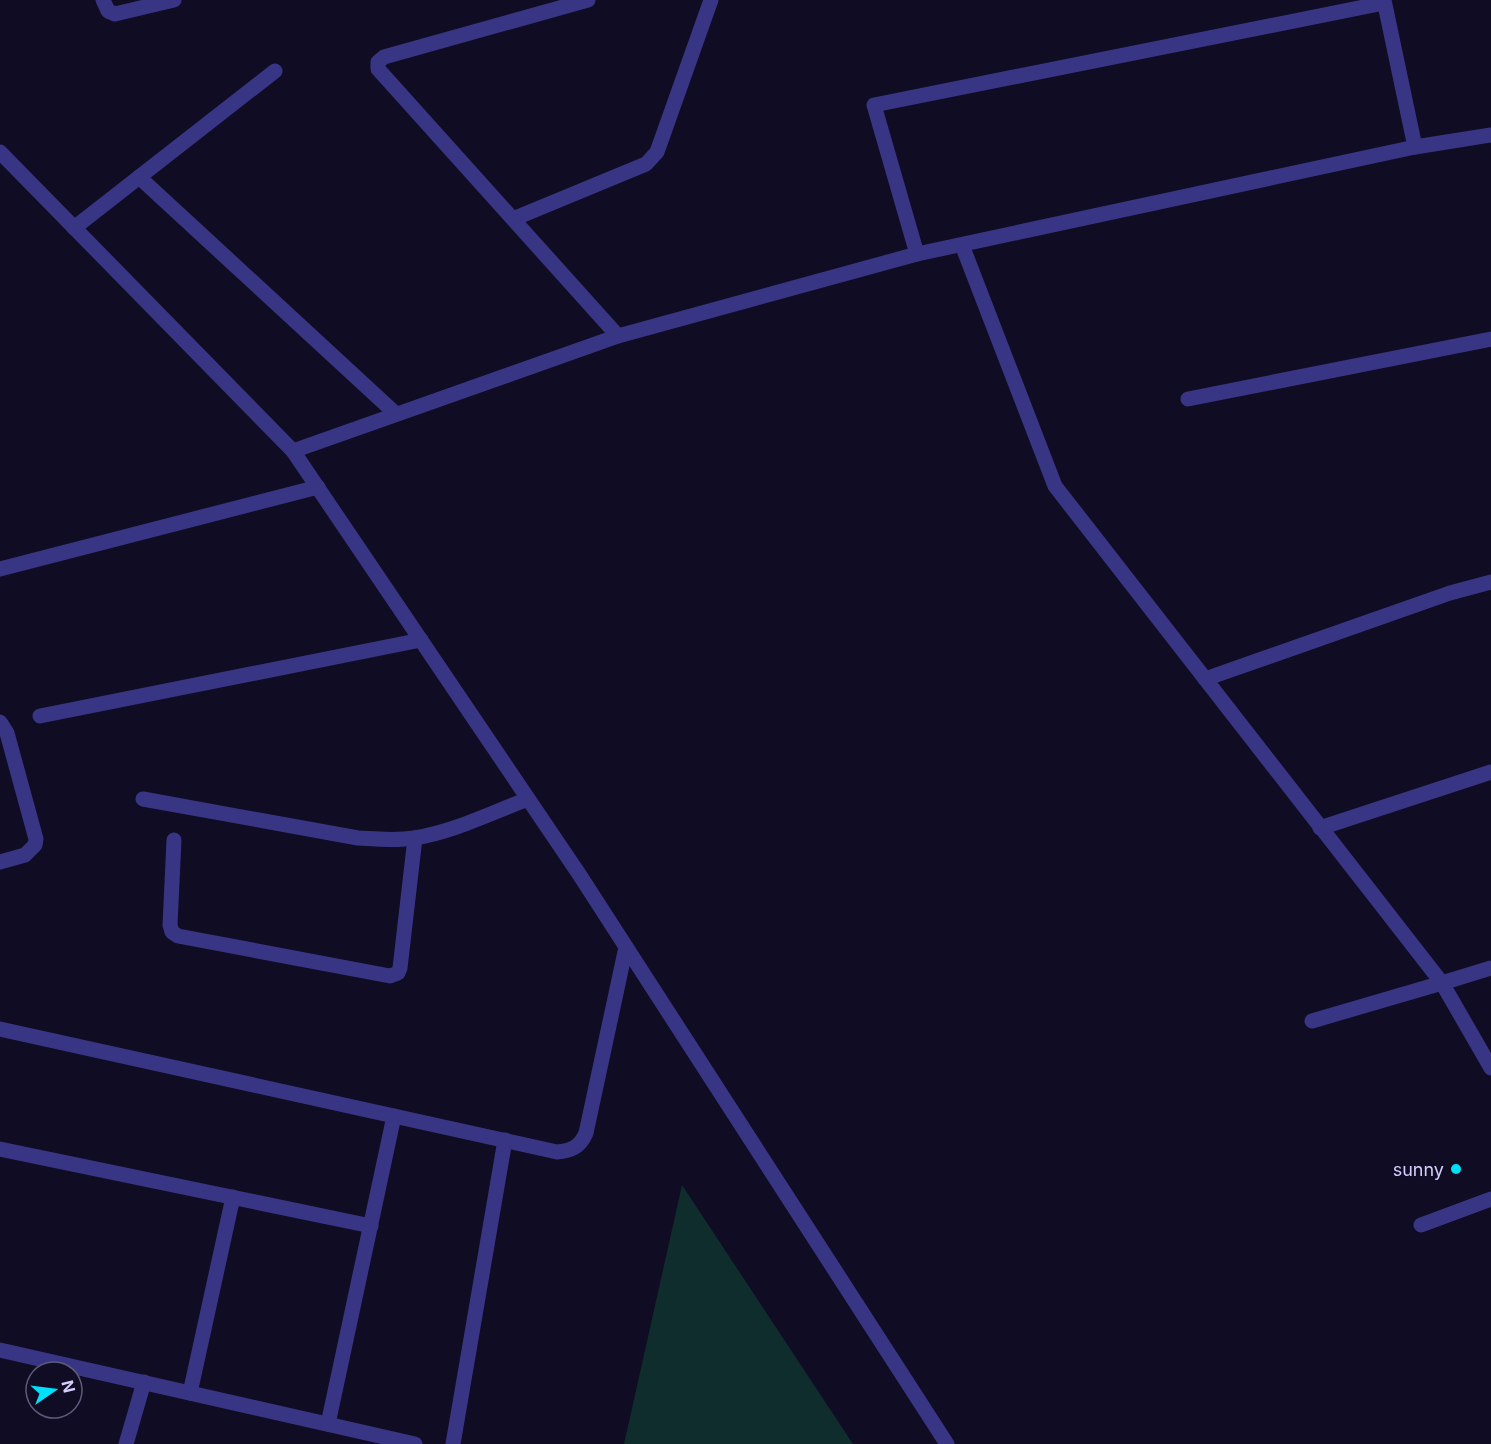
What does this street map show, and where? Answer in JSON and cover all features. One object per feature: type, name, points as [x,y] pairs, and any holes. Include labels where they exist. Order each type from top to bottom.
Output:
[{"type":"street","points":[[103,0],[108,11],[115,14],[174,0]]},
{"type":"street","points":[[588,0],[384,57],[378,62],[378,69],[618,336]]},
{"type":"street","points":[[513,219],[646,164],[657,152],[711,0]]},
{"type":"street","points":[[917,254],[874,105],[1384,1],[1415,147]]},
{"type":"street","points":[[74,228],[274,71]]},
{"type":"street","points":[[293,451],[618,336],[917,254],[1415,147],[1491,135]]},
{"type":"street","points":[[0,152],[293,451],[626,947],[947,1444]]},
{"type":"street","points":[[139,177],[396,414]]},
{"type":"street","points":[[962,245],[1055,486],[1442,983],[1491,1068]]},
{"type":"street","points":[[1188,399],[1491,339]]},
{"type":"street","points":[[0,569],[318,487]]},
{"type":"street","points":[[1205,679],[1450,593],[1491,582]]},
{"type":"street","points":[[40,716],[421,640]]},
{"type":"street","points":[[0,722],[7,733],[36,839],[32,850],[25,855],[0,862]]},
{"type":"street","points":[[1320,828],[1491,772]]},
{"type":"street","points":[[143,799],[358,838],[386,840],[415,838],[447,830],[528,799]]},
{"type":"street","points":[[174,840],[170,925],[172,932],[178,936],[390,976],[398,973],[400,968],[415,838]]},
{"type":"street","points":[[0,1029],[557,1152],[567,1151],[582,1142],[586,1134],[626,947]]},
{"type":"street","points":[[1312,1021],[1491,968]]},
{"type":"street","points":[[328,1424],[394,1116]]},
{"type":"street","points":[[453,1444],[505,1140]]},
{"type":"street","points":[[0,1149],[370,1226]]},
{"type":"street","points":[[190,1393],[233,1197]]},
{"type":"street","points":[[1421,1225],[1491,1199]]},
{"type":"street","points":[[0,1350],[415,1444]]},
{"type":"street","points":[[126,1444],[144,1382]]},
{"type":"green space","points":[[682,1185],[853,1444],[624,1444]]},
{"type":"place","name":"sunny","points":[[1456,1169]]}]
